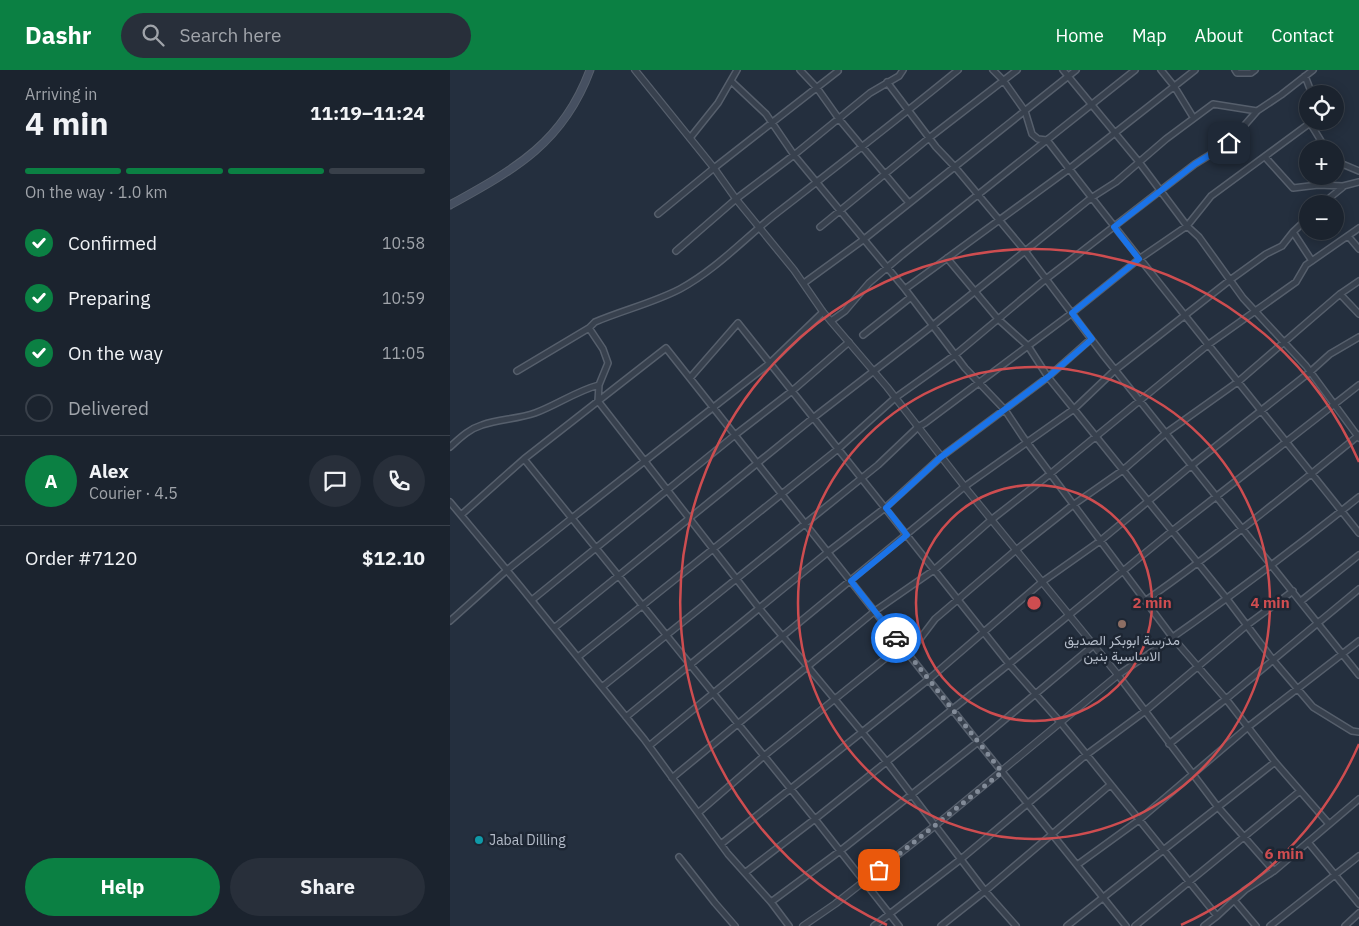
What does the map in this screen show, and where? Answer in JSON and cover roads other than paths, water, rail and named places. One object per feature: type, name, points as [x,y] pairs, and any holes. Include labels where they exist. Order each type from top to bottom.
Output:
[{"type":"main road","points":[[450,205],[505,175],[546,142],[564,121],[581,93],[590,70]]},
{"type":"street","points":[[635,70],[804,283],[823,312],[896,398],[964,487],[1118,675],[1144,712],[1217,806],[1274,872]]},
{"type":"street","points":[[690,138],[718,102],[738,70]]},
{"type":"street","points":[[800,70],[817,88],[838,119],[909,203]]},
{"type":"street","points":[[676,251],[736,199],[870,93],[899,76],[903,70]]},
{"type":"street","points":[[517,371],[589,328],[595,322],[646,304],[681,288],[714,267],[760,227],[958,70]]},
{"type":"street","points":[[993,70],[1003,80],[1025,110],[1032,134],[1038,139],[1047,140],[1139,259],[1239,381],[1359,533]]},
{"type":"street","points":[[820,227],[929,138],[1017,70]]},
{"type":"street","points":[[1063,70],[1139,162],[1188,226],[1199,237],[1254,311],[1310,372],[1358,436],[1198,564],[1145,602]]},
{"type":"street","points":[[804,283],[863,240],[1076,70]]},
{"type":"street","points":[[831,321],[845,311],[869,283],[1135,70]]},
{"type":"street","points":[[1160,70],[1174,86],[1193,118]]},
{"type":"street","points":[[905,289],[1070,170],[1195,70]]},
{"type":"street","points":[[1235,70],[1237,73],[1251,73],[1255,70]]},
{"type":"street","points":[[578,657],[838,449],[896,398],[955,355],[1046,279],[1195,164],[1229,143],[1256,110],[1281,95],[1313,70]]},
{"type":"street","points":[[658,214],[838,71]]},
{"type":"street","points":[[1305,76],[1308,85]]},
{"type":"street","points":[[731,81],[766,114],[794,155],[905,289],[955,355],[1005,410],[1027,443],[1172,638],[1329,824]]},
{"type":"street","points":[[887,82],[929,138],[1025,251],[1115,370],[1359,675]]},
{"type":"street","points":[[554,628],[813,418],[932,326],[1091,198],[1116,182],[1193,118],[1213,104],[1256,110]]},
{"type":"street","points":[[602,687],[878,465],[918,427],[1072,313],[1139,259],[1188,226],[1212,196],[1300,130]]},
{"type":"street","points":[[1264,157],[1293,188],[1318,185],[1343,186],[1359,182]]},
{"type":"street","points":[[1344,165],[1359,171]]},
{"type":"street","points":[[1332,195],[1343,186]]},
{"type":"street","points":[[649,746],[964,487],[1074,409],[1115,370],[1230,280],[1266,254],[1282,246],[1299,226]]},
{"type":"street","points":[[672,778],[875,611],[934,570],[991,520],[1141,402],[1209,344],[1296,282],[1306,265],[1359,228]]},
{"type":"street","points":[[1292,232],[1312,261]]},
{"type":"street","points":[[1348,236],[1359,249]]},
{"type":"street","points":[[948,258],[998,320],[1028,346],[1048,377],[1313,708],[1352,731],[1359,732]]},
{"type":"street","points":[[698,813],[764,756],[902,645],[916,644],[935,619],[1016,550],[1073,505],[1123,470],[1166,433],[1239,381],[1340,294],[1359,281]]},
{"type":"street","points":[[1340,294],[1359,314]]},
{"type":"street","points":[[863,335],[911,297]]},
{"type":"street","points":[[450,621],[507,570],[770,364],[823,312]]},
{"type":"street","points":[[690,378],[738,323],[1009,664],[1061,723],[1217,916]]},
{"type":"street","points":[[589,328],[603,349],[608,363],[599,385],[598,401],[782,638],[886,761],[985,891],[1016,926]]},
{"type":"street","points":[[721,844],[929,678],[1042,582],[1100,541],[1330,354],[1359,336]]},
{"type":"street","points":[[626,717],[828,552],[886,508],[941,457],[1048,377],[1092,339]]},
{"type":"street","points":[[532,600],[792,391],[849,342]]},
{"type":"street","points":[[460,515],[524,459],[666,348],[1126,926]]},
{"type":"street","points":[[450,447],[465,433],[481,425],[533,414],[583,389],[599,385]]},
{"type":"street","points":[[746,872],[953,709],[1172,531],[1359,385]]},
{"type":"street","points":[[524,459],[791,789],[899,926]]},
{"type":"street","points":[[804,926],[936,825],[1118,675],[1273,566],[1359,497]]},
{"type":"street","points":[[450,502],[626,717],[721,844],[789,926]]},
{"type":"street","points":[[1301,601],[1359,555]]},
{"type":"street","points":[[1169,744],[1226,700],[1359,589]]},
{"type":"street","points":[[874,926],[961,859],[1086,755],[1144,712],[1247,625],[1293,591]]},
{"type":"street","points":[[1078,866],[1138,820],[1248,728],[1359,641]]},
{"type":"street","points":[[771,902],[912,795],[1094,645]]},
{"type":"street","points":[[1067,926],[1275,762]]},
{"type":"street","points":[[941,926],[1110,785]]},
{"type":"street","points":[[1135,926],[1300,791]]},
{"type":"street","points":[[1204,926],[1245,890],[1274,872],[1359,799]]},
{"type":"street","points":[[1308,842],[1359,904]]},
{"type":"street","points":[[1270,926],[1359,856]]},
{"type":"street","points":[[680,857],[715,904],[735,926]]},
{"type":"street","points":[[1234,900],[1256,926]]},
{"type":"street","points":[[1345,926],[1359,914]]},
{"type":"place","name":"مدرسة ابوبكر الصديق الاساسية بنين","points":[[1122,624]]},
{"type":"place","name":"Jabal Dilling","points":[[479,840]]}]
